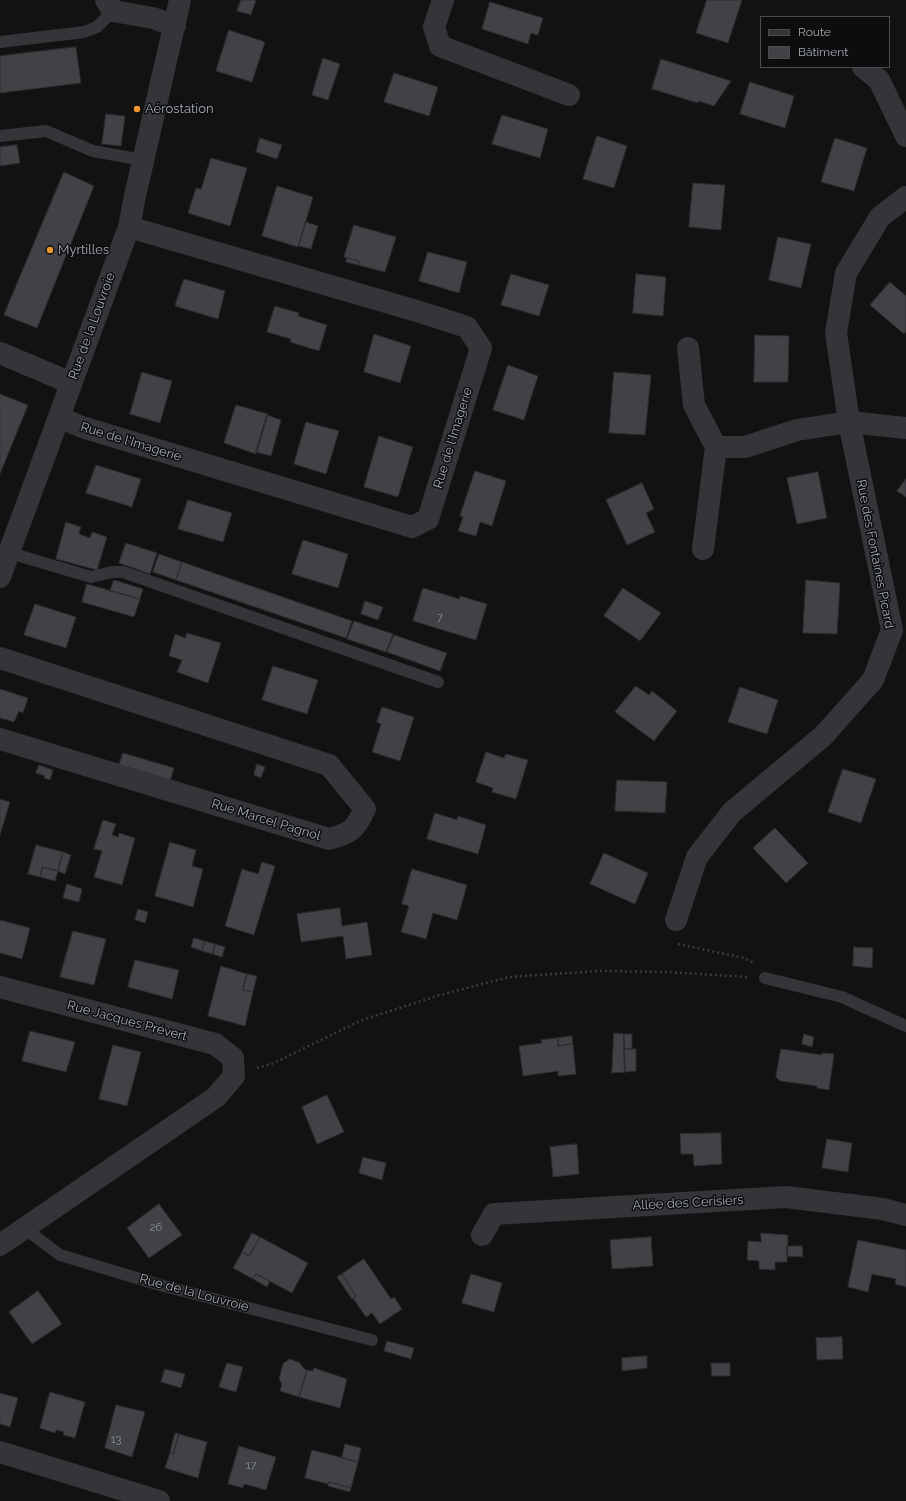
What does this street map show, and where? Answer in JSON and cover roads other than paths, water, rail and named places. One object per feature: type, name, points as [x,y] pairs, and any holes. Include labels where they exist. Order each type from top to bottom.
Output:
[{"type":"street","name":"Rue de la Louvroie","points":[[3,565],[60,417],[71,382],[129,227],[180,0]]},
{"type":"street","points":[[443,0],[434,27],[440,46],[569,95]]},
{"type":"street","points":[[110,5],[175,26]]},
{"type":"street","points":[[864,68],[879,80],[906,136]]},
{"type":"street","name":"Rue des Fontaines Picard","points":[[676,920],[697,856],[732,812],[823,736],[873,680],[892,630],[849,422],[836,333],[846,273],[880,217],[906,197]]},
{"type":"street","name":"Rue de l'Imagerie","points":[[60,417],[82,427],[412,527],[428,519],[481,348],[467,327],[129,227]]},
{"type":"street","points":[[688,348],[694,405],[716,447],[703,549]]},
{"type":"street","points":[[0,354],[71,382]]},
{"type":"street","points":[[716,447],[745,447],[797,430],[849,422],[906,428]]},
{"type":"street","name":"Rue Marcel Pagnol","points":[[0,658],[329,765],[365,809],[358,824],[346,834],[329,839],[0,740]]},
{"type":"street","name":"Rue Jacques Prévert","points":[[0,987],[215,1044],[233,1058],[234,1076],[216,1097],[24,1228]]},
{"type":"street","name":"Allée des Cerisiers","points":[[482,1235],[494,1214],[786,1197],[883,1209],[906,1215]]},
{"type":"street","points":[[0,1245],[24,1228]]},
{"type":"street","points":[[0,1452],[159,1501]]},
{"type":"lane","points":[[0,42],[84,32],[97,27],[110,5]]},
{"type":"lane","points":[[0,136],[46,131],[93,151],[143,160]]},
{"type":"lane","points":[[3,565],[91,577],[112,572],[124,572],[438,682]]},
{"type":"lane","points":[[762,978],[842,997],[906,1026]]},
{"type":"lane","name":"Rue de la Louvroie","points":[[24,1228],[60,1255],[160,1286],[372,1340]]},
{"type":"place","name":"Aérostation","points":[[137,109]]},
{"type":"place","name":"Myrtilles","points":[[50,250]]}]
